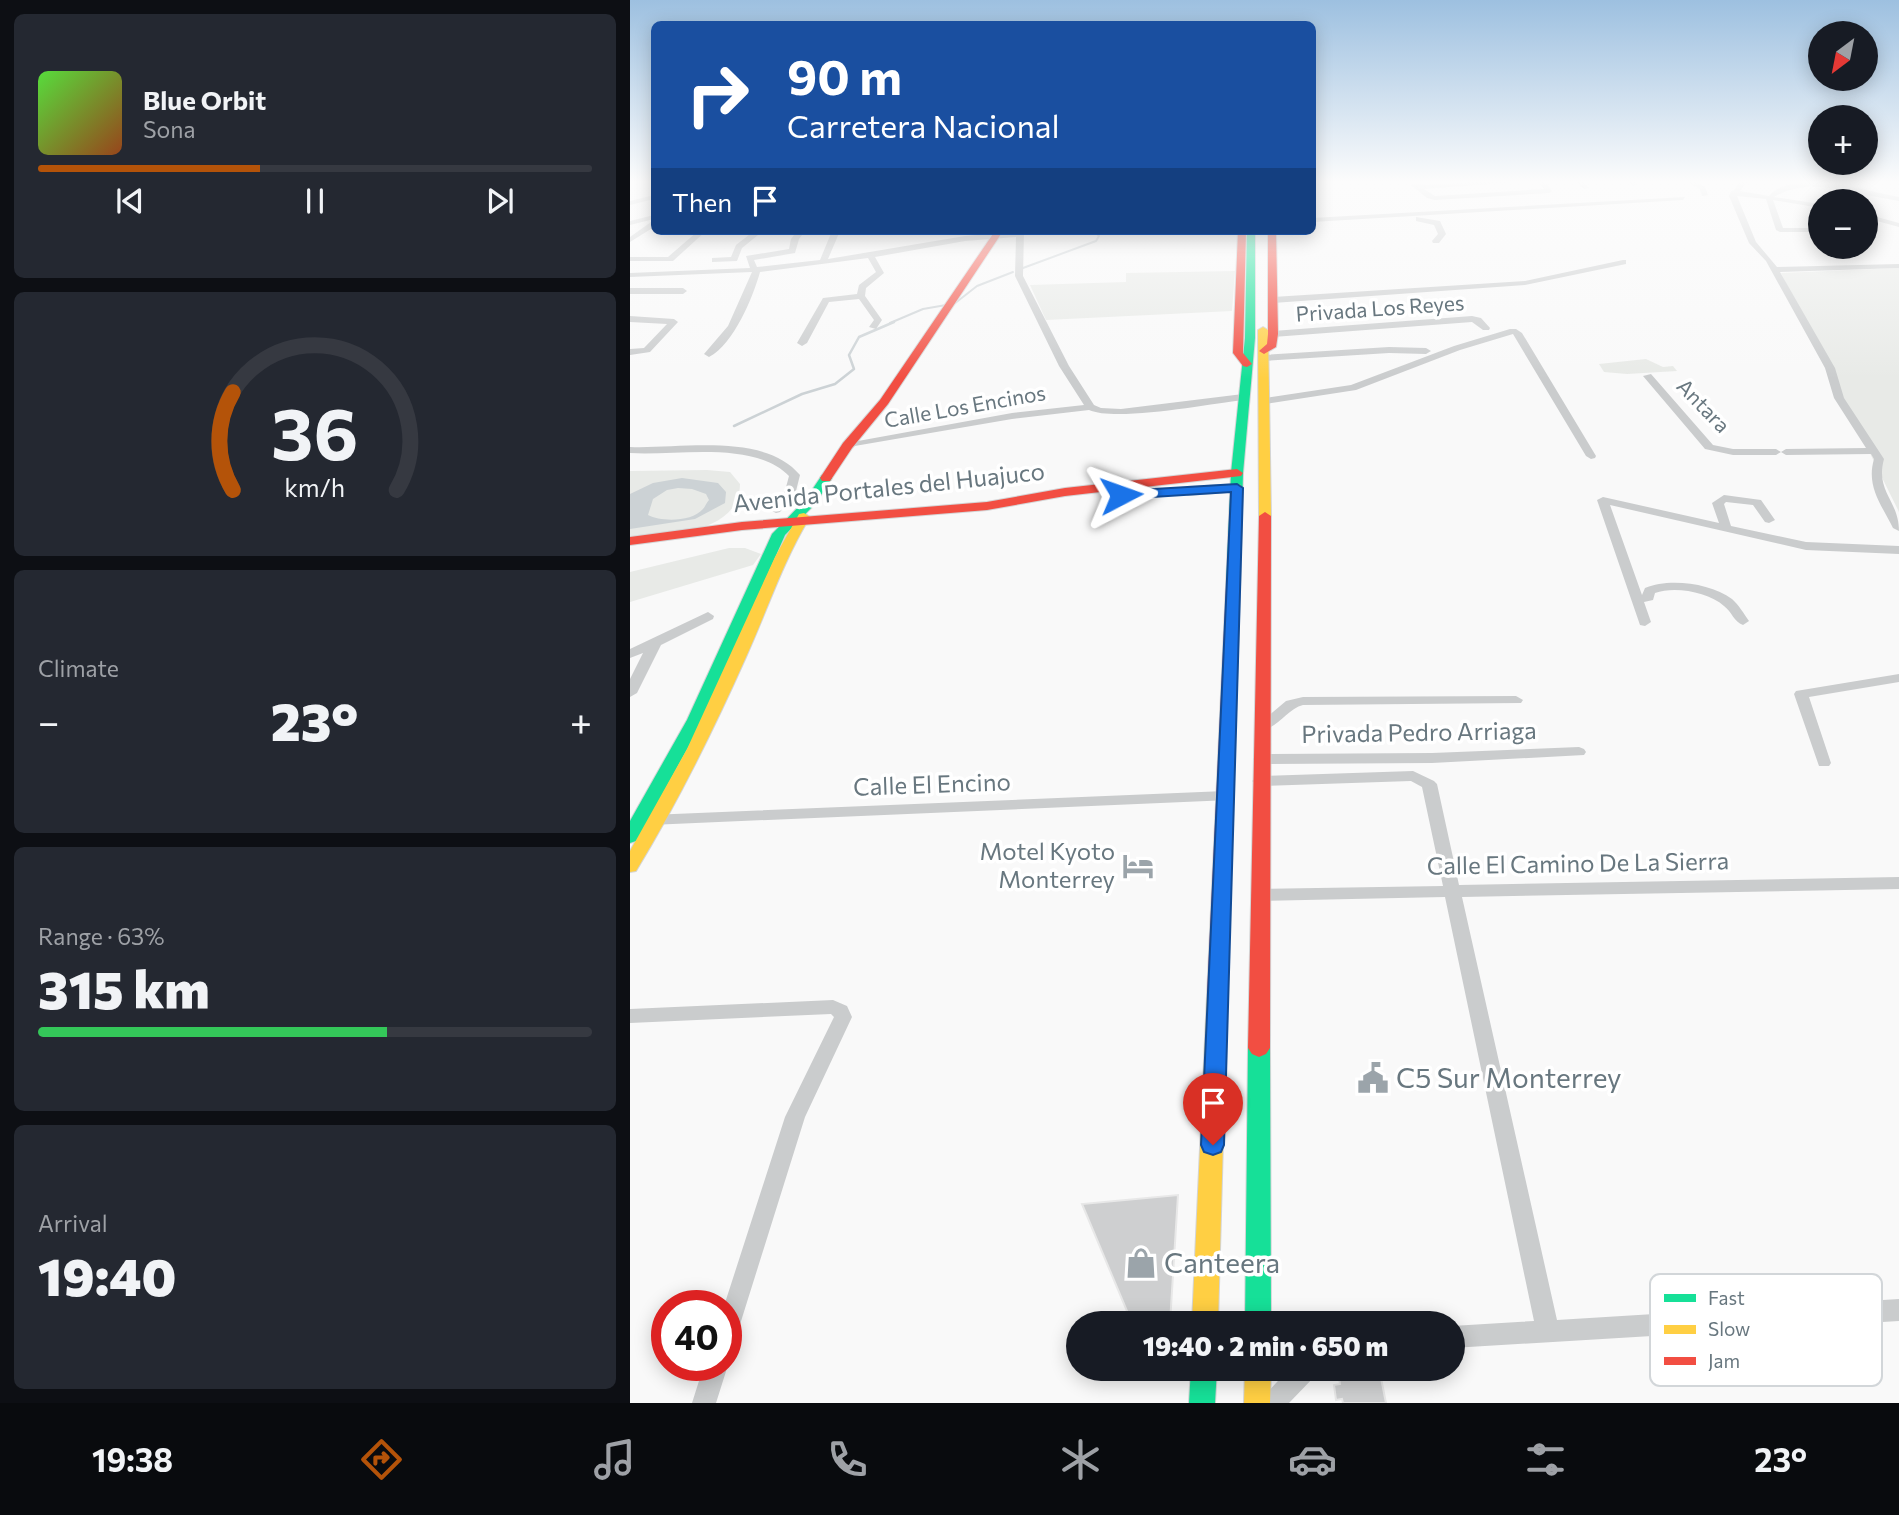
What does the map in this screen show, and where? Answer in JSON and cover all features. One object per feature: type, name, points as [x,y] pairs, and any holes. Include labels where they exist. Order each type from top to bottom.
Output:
[{"type":"main road","points":[[630,837],[695,720],[791,528],[810,509],[811,501],[847,446],[890,393],[987,247]]},
{"type":"main road","points":[[1241,247],[1238,353],[1247,364]]},
{"type":"main road","points":[[1253,247],[1263,343]]},
{"type":"main road","points":[[1258,1311],[1260,759],[1266,598],[1261,247]]},
{"type":"main road","points":[[1205,1311],[1237,481],[1247,364],[1263,343],[1273,300],[1272,247]]},
{"type":"main road","name":"Avenida Portales del Huajuco","points":[[630,541],[791,528],[1120,490],[1237,481]]},
{"type":"main road","points":[[630,866],[661,819],[734,668],[791,528]]},
{"type":"main road","name":"Avenida Portales del Huajuco","points":[[630,550],[715,534]]},
{"type":"main road","points":[[1202,1403],[1203,1381]]},
{"type":"main road","points":[[1257,1403],[1258,1381]]},
{"type":"street","points":[[630,259],[668,259],[682,247]]},
{"type":"street","points":[[738,247],[738,266]]},
{"type":"street","points":[[752,264],[790,252],[792,247]]},
{"type":"street","points":[[826,261],[831,247]]},
{"type":"street","points":[[630,273],[689,276],[752,264],[874,257],[906,247]]},
{"type":"street","points":[[1020,247],[1019,276],[1064,366],[1090,407]]},
{"type":"street","points":[[1757,247],[1769,260],[1830,368],[1839,398],[1879,459],[1875,473],[1876,483],[1899,528]]},
{"type":"street","points":[[873,327],[878,320],[861,296],[862,288],[880,273],[874,257]]},
{"type":"street","points":[[715,260],[738,266]]},
{"type":"street","points":[[1273,300],[1525,283],[1623,262]]},
{"type":"street","points":[[709,354],[728,335],[735,323],[752,283],[752,264]]},
{"type":"street","points":[[1773,270],[1899,265]]},
{"type":"street","points":[[630,291],[683,290]]},
{"type":"street","points":[[802,342],[826,300],[861,296]]},
{"type":"street","points":[[630,319],[675,323],[649,349],[630,352]]},
{"type":"street","name":"Privada Los Reyes","points":[[1263,343],[1472,319],[1486,328]]},
{"type":"street","points":[[1265,401],[1353,388],[1464,345],[1513,331],[1518,333],[1591,456]]},
{"type":"street","points":[[1263,343],[1426,351]]},
{"type":"street","name":"Antara","points":[[1648,376],[1709,447],[1733,452],[1874,451]]},
{"type":"street","name":"Calle Los Encinos","points":[[847,446],[1023,415],[1090,407],[1099,411],[1121,412],[1243,397]]},
{"type":"street","points":[[630,450],[733,449],[770,459],[791,468],[795,475],[790,491],[776,510]]},
{"type":"street","points":[[1726,527],[1718,503],[1724,498],[1758,502],[1769,520]]},
{"type":"street","points":[[1645,622],[1603,500],[1823,549],[1899,550]]},
{"type":"street","points":[[1638,600],[1649,597],[1649,591],[1658,587],[1699,590],[1730,604],[1743,621]]},
{"type":"street","points":[[630,654],[708,616]]},
{"type":"street","points":[[630,693],[654,643]]},
{"type":"street","points":[[1824,763],[1801,694],[1899,678]]},
{"type":"street","points":[[1262,727],[1294,702],[1303,701],[1516,700]]},
{"type":"street","name":"Privada Pedro Arriaga","points":[[1260,759],[1579,752]]},
{"type":"street","points":[[1260,781],[1413,776],[1426,780],[1432,788],[1451,891],[1548,1332]]},
{"type":"street","name":"Calle El Encino","points":[[641,820],[1225,796]]},
{"type":"street","name":"Calle El Camino De La Sierra","points":[[1259,895],[1899,883]]},
{"type":"street","points":[[630,1016],[834,1007],[841,1011],[843,1017],[795,1117],[740,1290]]},
{"type":"street","points":[[1465,1336],[1650,1326]]},
{"type":"street","points":[[704,1403],[711,1381]]},
{"type":"street","points":[[1273,1403],[1294,1381]]},
{"type":"shaded area","points":[[1899,268],[1899,512],[1781,273]]},
{"type":"shaded area","points":[[1235,271],[1232,311],[1046,320],[1030,285],[1126,282],[1126,273]]},
{"type":"shaded area","points":[[1646,359],[1663,367],[1673,366],[1677,371],[1627,374],[1604,372],[1599,364]]},
{"type":"shaded area","points":[[630,471],[730,472],[740,484],[736,501],[727,513],[698,529],[630,538]]},
{"type":"shaded area","points":[[682,478],[718,483],[726,492],[725,503],[695,519],[630,529],[630,494],[653,483]],"holes":[[[692,489],[706,494],[709,500],[698,513],[676,520],[648,515],[653,499],[667,490]]]},
{"type":"shaded area","points":[[729,548],[745,548],[761,554],[753,565],[630,602],[630,572]]},
{"type":"building","name":"Canteera","points":[[1178,1195],[1171,1311],[1127,1311],[1082,1204]]},
{"type":"building","points":[[1339,1381],[1382,1381],[1386,1403],[1343,1403],[1342,1399],[1336,1400],[1334,1385],[1340,1384]]},
{"type":"waterway","points":[[1023,268],[1078,247]]},
{"type":"waterway","points":[[954,304],[977,286],[1013,272]]},
{"type":"waterway","points":[[890,323],[923,309],[946,305]]},
{"type":"waterway","points":[[734,426],[802,394],[835,384],[854,369],[849,355],[859,337],[894,322]]},
{"type":"traffic: fast","points":[[1233,587],[1237,473],[1250,338],[1251,247]]},
{"type":"traffic: fast","points":[[630,837],[695,720],[779,534],[811,501],[826,478]]},
{"type":"traffic: fast","points":[[1258,1311],[1259,1048]]},
{"type":"traffic: fast","points":[[1202,1403],[1203,1381]]},
{"type":"traffic: slow","points":[[1263,330],[1265,516]]},
{"type":"traffic: slow","points":[[1188,491],[1237,488]]},
{"type":"traffic: slow","points":[[630,866],[695,749],[782,557],[804,517]]},
{"type":"traffic: slow","points":[[1205,1311],[1217,996]]},
{"type":"traffic: slow","points":[[1257,1403],[1258,1381]]},
{"type":"traffic: jam","points":[[826,478],[847,446],[884,402],[988,247]]},
{"type":"traffic: jam","points":[[1241,247],[1238,353],[1247,364]]},
{"type":"traffic: jam","points":[[1264,351],[1272,345],[1273,334],[1272,247]]},
{"type":"traffic: jam","points":[[630,541],[742,526],[987,506],[1065,492],[1237,473]]},
{"type":"traffic: jam","points":[[1259,1048],[1265,516]]},
{"type":"traffic: jam","points":[[1217,996],[1233,587]]},
{"type":"place","name":"Motel Kyoto Monterrey","points":[[1138,866]]},
{"type":"place","name":"C5 Sur Monterrey","points":[[1373,1078]]},
{"type":"place","name":"Canteera","points":[[1141,1263]]},
{"type":"route","points":[[1121,495],[1237,488],[1213,1145]]}]
